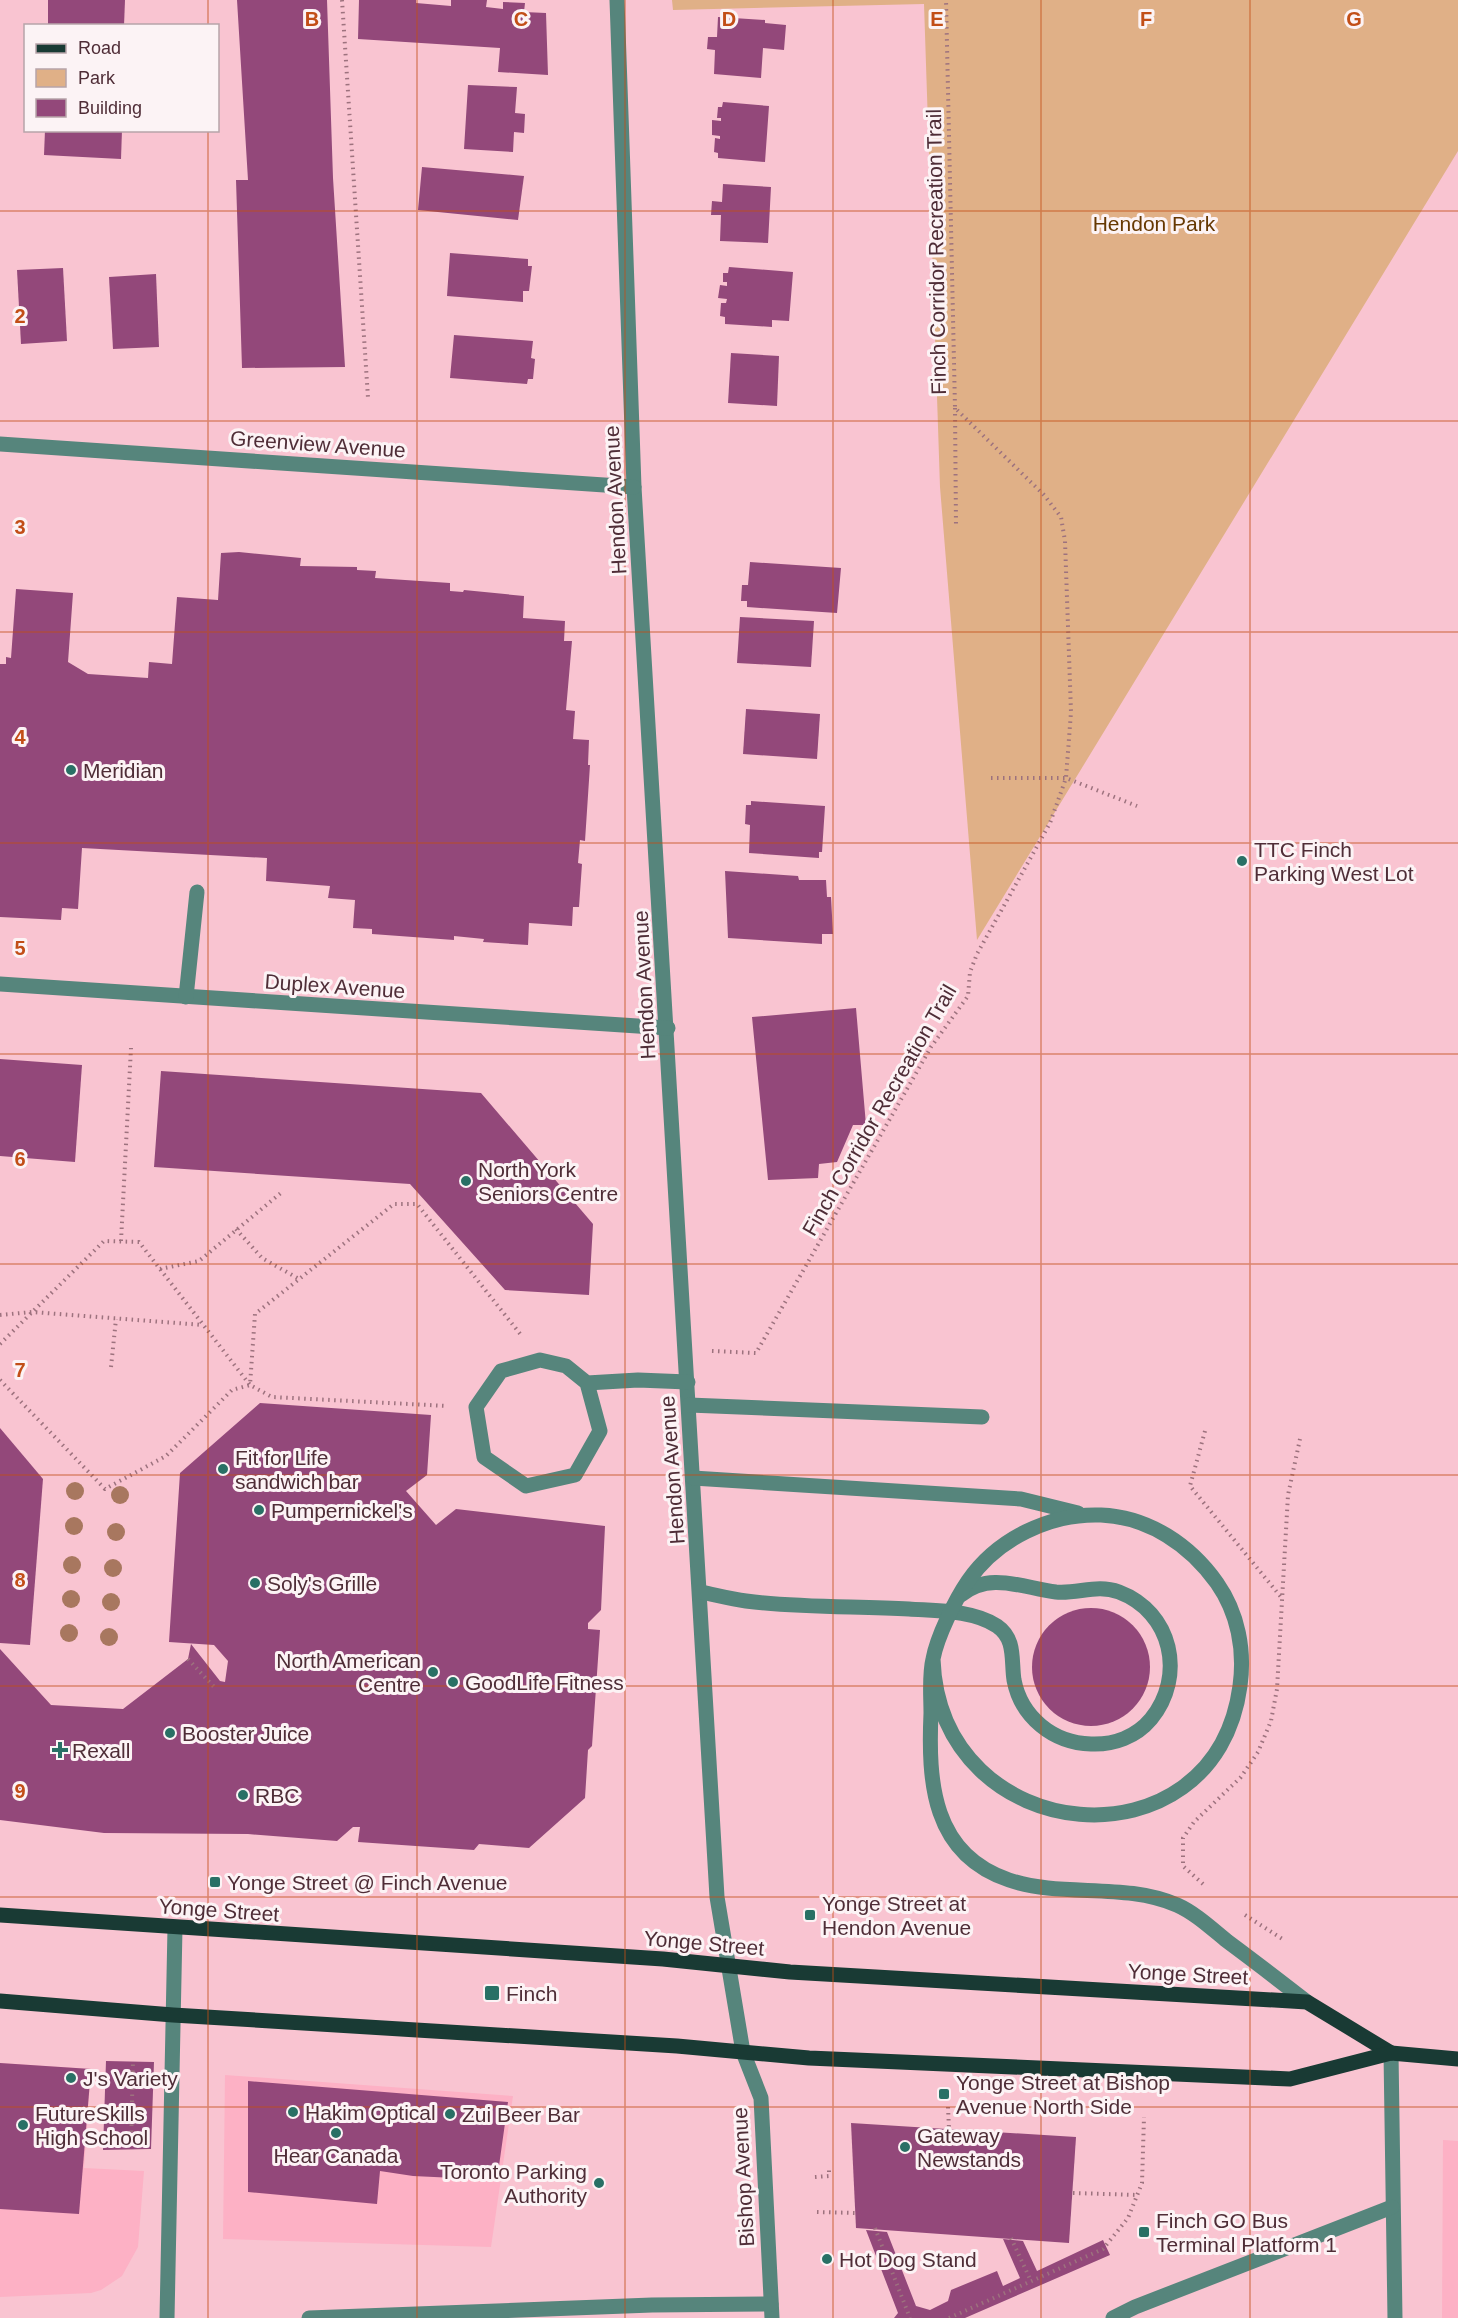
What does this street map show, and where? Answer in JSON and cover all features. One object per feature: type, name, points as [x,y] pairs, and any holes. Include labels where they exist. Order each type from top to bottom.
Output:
[{"type":"main road","name":"Yonge Street","points":[[0,1915],[730,1966],[1307,2002],[1390,2053]]},
{"type":"main road","name":"Yonge Street","points":[[0,2001],[173,2015],[677,2046],[809,2058],[1290,2079],[1390,2053],[1458,2059]]},
{"type":"street","name":"Hendon Avenue","points":[[617,0],[634,487],[687,1350],[717,1897],[730,1966]]},
{"type":"street","name":"Greenview Avenue","points":[[0,444],[634,487]]},
{"type":"street","points":[[186,997],[197,892]]},
{"type":"street","name":"Duplex Avenue","points":[[0,984],[668,1028]]},
{"type":"street","points":[[540,1360],[566,1366],[587,1383],[600,1431],[575,1475],[526,1486],[484,1457],[476,1407],[501,1371],[540,1360]]},
{"type":"street","points":[[587,1383],[638,1380],[688,1382]]},
{"type":"street","points":[[689,1406],[982,1417]]},
{"type":"street","points":[[693,1478],[1021,1499],[1088,1516],[1132,1520],[1160,1531],[1184,1547],[1206,1567],[1229,1604],[1241,1646],[1240,1690],[1229,1732],[1203,1768],[1180,1787],[1155,1802],[1113,1814],[1069,1814],[1026,1801],[990,1778],[951,1734],[939,1706],[933,1680],[933,1659]]},
{"type":"street","points":[[1088,1516],[1059,1520],[1018,1535],[983,1562],[959,1596],[933,1659],[929,1762],[932,1783],[945,1826],[965,1855],[993,1874],[1029,1886],[1122,1893],[1151,1897],[1178,1905],[1307,2002]]},
{"type":"street","points":[[701,1592],[746,1601],[952,1612],[990,1622],[1007,1636],[1022,1704],[1036,1721],[1053,1734],[1086,1744],[1120,1741],[1150,1719],[1163,1701],[1170,1675],[1168,1643],[1153,1615],[1140,1603],[1103,1589],[1061,1592],[997,1581],[973,1587],[959,1596]]},
{"type":"street","points":[[167,2318],[175,1928]]},
{"type":"street","name":"Bishop Avenue","points":[[730,1966],[743,2052],[761,2098],[771,2311]]},
{"type":"street","points":[[1390,2053],[1395,2318]]},
{"type":"street","points":[[1113,2318],[1392,2207]]},
{"type":"street","points":[[309,2318],[652,2311],[771,2311]]},
{"type":"path","points":[[342,0],[368,398]]},
{"type":"path","name":"Finch Corridor Recreation Trail","points":[[687,1350],[756,1353],[931,1047],[968,996],[970,972],[977,954],[1050,823],[1066,778],[1071,712],[1065,541],[1061,517],[1044,495],[955,408],[946,0]]},
{"type":"path","points":[[955,408],[956,526]]},
{"type":"path","points":[[991,778],[1066,778],[1137,806]]},
{"type":"path","points":[[121,1241],[131,1048]]},
{"type":"path","points":[[160,1269],[199,1261],[282,1192]]},
{"type":"path","points":[[250,1385],[255,1314],[394,1204],[417,1204],[540,1360]]},
{"type":"path","points":[[236,1229],[262,1257],[299,1279]]},
{"type":"path","points":[[0,1344],[104,1241],[139,1242],[250,1385],[272,1397],[476,1407]]},
{"type":"path","points":[[0,1316],[32,1312],[204,1325]]},
{"type":"path","points":[[111,1367],[116,1318]]},
{"type":"path","points":[[0,1380],[105,1489],[166,1456],[232,1390],[250,1385]]},
{"type":"path","points":[[1205,1431],[1190,1486],[1282,1597]]},
{"type":"path","points":[[188,1659],[215,1688]]},
{"type":"path","points":[[131,2144],[133,2061]]},
{"type":"path","points":[[948,2107],[948,2129]]},
{"type":"path","points":[[949,2318],[1103,2249],[1128,2218],[1142,2183],[1144,2117]]},
{"type":"path","points":[[815,2177],[829,2176],[829,2170]]},
{"type":"path","points":[[1072,2193],[1138,2195]]},
{"type":"path","points":[[817,2212],[856,2212]]},
{"type":"path","points":[[875,2228],[910,2318]]},
{"type":"path","points":[[1011,2238],[1031,2282]]},
{"type":"shaded area","points":[[0,2063],[91,2069],[84,2168],[144,2171],[138,2247],[122,2276],[101,2290],[91,2293],[0,2297]]},
{"type":"shaded area","points":[[225,2075],[513,2096],[491,2247],[223,2239]]},
{"type":"shaded area","points":[[1443,2140],[1458,2141],[1458,2318],[1442,2318]]},
{"type":"green space","name":"Hendon Park","points":[[672,0],[1458,0],[1458,151],[977,940],[940,487],[924,4],[673,10]]},
{"type":"building","points":[[48,0],[125,0],[124,24],[48,24]]},
{"type":"building","points":[[237,0],[327,0],[333,178],[345,367],[242,368],[236,180],[248,180]]},
{"type":"building","points":[[359,0],[416,0],[416,3],[451,6],[451,0],[487,0],[486,7],[503,9],[503,2],[525,3],[524,12],[546,13],[548,75],[498,72],[500,48],[358,39]]},
{"type":"building","points":[[718,17],[765,20],[765,23],[786,25],[784,50],[763,48],[761,78],[714,74],[715,50],[707,49],[708,37],[717,37]]},
{"type":"building","points":[[468,85],[517,87],[515,113],[525,114],[524,133],[514,132],[513,152],[464,149]]},
{"type":"building","points":[[723,102],[769,106],[765,162],[718,158],[718,153],[714,152],[715,138],[720,139],[720,136],[712,135],[712,120],[721,121],[721,118],[717,118],[718,107],[722,107]]},
{"type":"building","points":[[45,132],[122,132],[121,159],[44,155]]},
{"type":"building","points":[[422,167],[524,176],[518,220],[418,210]]},
{"type":"building","points":[[723,184],[771,187],[768,243],[720,241],[721,215],[711,215],[712,201],[722,202]]},
{"type":"building","points":[[450,253],[528,259],[528,266],[532,266],[529,291],[523,291],[523,302],[447,296]]},
{"type":"building","points":[[729,267],[793,272],[789,321],[772,320],[772,327],[725,324],[725,317],[720,316],[721,303],[726,303],[727,299],[718,298],[720,285],[727,286],[727,282],[723,282],[723,273],[728,273]]},
{"type":"building","points":[[63,268],[67,341],[21,344],[17,270]]},
{"type":"building","points":[[156,274],[159,347],[113,349],[109,277]]},
{"type":"building","points":[[454,335],[533,341],[531,358],[535,359],[533,379],[528,379],[527,384],[450,378]]},
{"type":"building","points":[[731,353],[779,356],[777,406],[728,403]]},
{"type":"building","points":[[239,552],[301,558],[300,566],[357,567],[357,570],[376,571],[375,578],[450,583],[450,591],[463,592],[464,590],[524,596],[523,618],[565,621],[564,641],[572,641],[566,710],[575,711],[573,739],[589,740],[588,765],[590,765],[585,841],[580,840],[578,863],[582,864],[579,907],[573,907],[572,926],[529,923],[528,945],[483,942],[484,939],[454,936],[454,940],[372,934],[372,929],[353,928],[355,900],[328,898],[330,886],[266,881],[267,858],[82,848],[78,909],[62,908],[61,920],[0,917],[0,664],[6,664],[6,657],[11,658],[16,589],[73,593],[68,662],[88,674],[148,678],[149,662],[172,664],[177,597],[218,600],[221,553]]},
{"type":"building","points":[[750,562],[841,568],[837,613],[747,607],[747,601],[741,601],[742,585],[748,585]]},
{"type":"building","points":[[740,617],[814,621],[811,667],[737,663]]},
{"type":"building","points":[[746,709],[820,714],[817,759],[743,754]]},
{"type":"building","points":[[751,801],[825,806],[822,852],[819,852],[819,858],[749,853],[750,825],[745,824],[746,805],[751,805]]},
{"type":"building","points":[[725,871],[798,876],[799,880],[826,880],[827,897],[831,897],[833,934],[822,934],[822,944],[728,938]]},
{"type":"building","points":[[856,1008],[866,1125],[853,1125],[837,1162],[819,1164],[818,1178],[768,1180],[752,1017]]},
{"type":"building","points":[[0,1059],[82,1065],[75,1162],[0,1156]]},
{"type":"building","name":"North York Seniors Centre","points":[[161,1071],[481,1093],[593,1224],[589,1295],[505,1290],[410,1184],[154,1167]]},
{"type":"building","points":[[260,1403],[431,1415],[427,1475],[406,1491],[436,1525],[456,1509],[605,1526],[601,1610],[588,1623],[588,1629],[600,1630],[592,1746],[588,1750],[585,1798],[529,1848],[479,1844],[474,1850],[358,1842],[360,1827],[353,1827],[337,1841],[248,1834],[104,1833],[0,1820],[0,1649],[51,1705],[123,1709],[188,1659],[191,1644],[220,1681],[225,1682],[228,1661],[214,1645],[169,1642],[180,1473]]},
{"type":"building","points":[[0,1428],[43,1479],[30,1645],[0,1643]]},
{"type":"building","points":[[1091,1608],[1113,1613],[1133,1625],[1145,1645],[1150,1667],[1145,1689],[1133,1709],[1113,1721],[1091,1726],[1069,1721],[1049,1709],[1037,1689],[1032,1667],[1037,1645],[1049,1625],[1069,1613]]},
{"type":"building","points":[[106,2061],[154,2062],[151,2149],[103,2150]]},
{"type":"building","points":[[0,2063],[91,2069],[79,2214],[0,2209]]},
{"type":"building","points":[[248,2081],[508,2102],[497,2180],[413,2176],[380,2171],[377,2204],[248,2192]]},
{"type":"building","points":[[851,2123],[1076,2137],[1069,2243],[856,2228]]},
{"type":"building","points":[[866,2230],[887,2232],[916,2306],[930,2310],[948,2301],[951,2290],[997,2271],[1003,2286],[1020,2278],[1003,2239],[1023,2241],[1037,2271],[1103,2240],[1110,2255],[965,2318],[894,2318],[898,2313]]},
{"type":"place","name":"Meridian","points":[[71,770]]},
{"type":"place","name":"TTC Finch Parking West Lot","points":[[1242,861]]},
{"type":"place","name":"North York Seniors Centre","points":[[466,1181]]},
{"type":"place","name":"Fit for Life sandwich bar","points":[[223,1469]]},
{"type":"place","name":"Pumpernickel's","points":[[259,1510]]},
{"type":"place","name":"Soly's Grille","points":[[255,1583]]},
{"type":"place","name":"North American Centre","points":[[433,1672]]},
{"type":"place","name":"GoodLife Fitness","points":[[453,1682]]},
{"type":"place","name":"Booster Juice","points":[[170,1733]]},
{"type":"place","name":"Rexall","points":[[60,1750]]},
{"type":"place","name":"RBC","points":[[243,1795]]},
{"type":"place","name":"Yonge Street @ Finch Avenue","points":[[215,1882]]},
{"type":"place","name":"Yonge Street at Hendon Avenue","points":[[810,1915]]},
{"type":"place","name":"Finch","points":[[492,1993]]},
{"type":"place","name":"J's Variety","points":[[71,2078]]},
{"type":"place","name":"Yonge Street at Bishop Avenue North Side","points":[[944,2094]]},
{"type":"place","name":"Hakim Optical","points":[[293,2112]]},
{"type":"place","name":"Zui Beer Bar","points":[[450,2114]]},
{"type":"place","name":"FutureSkills High School","points":[[23,2125]]},
{"type":"place","name":"Hear Canada","points":[[336,2133]]},
{"type":"place","name":"Gateway Newstands","points":[[905,2147]]},
{"type":"place","name":"Toronto Parking Authority","points":[[599,2183]]},
{"type":"place","name":"Finch GO Bus Terminal Platform 1","points":[[1144,2232]]},
{"type":"place","name":"Hot Dog Stand","points":[[827,2259]]}]
